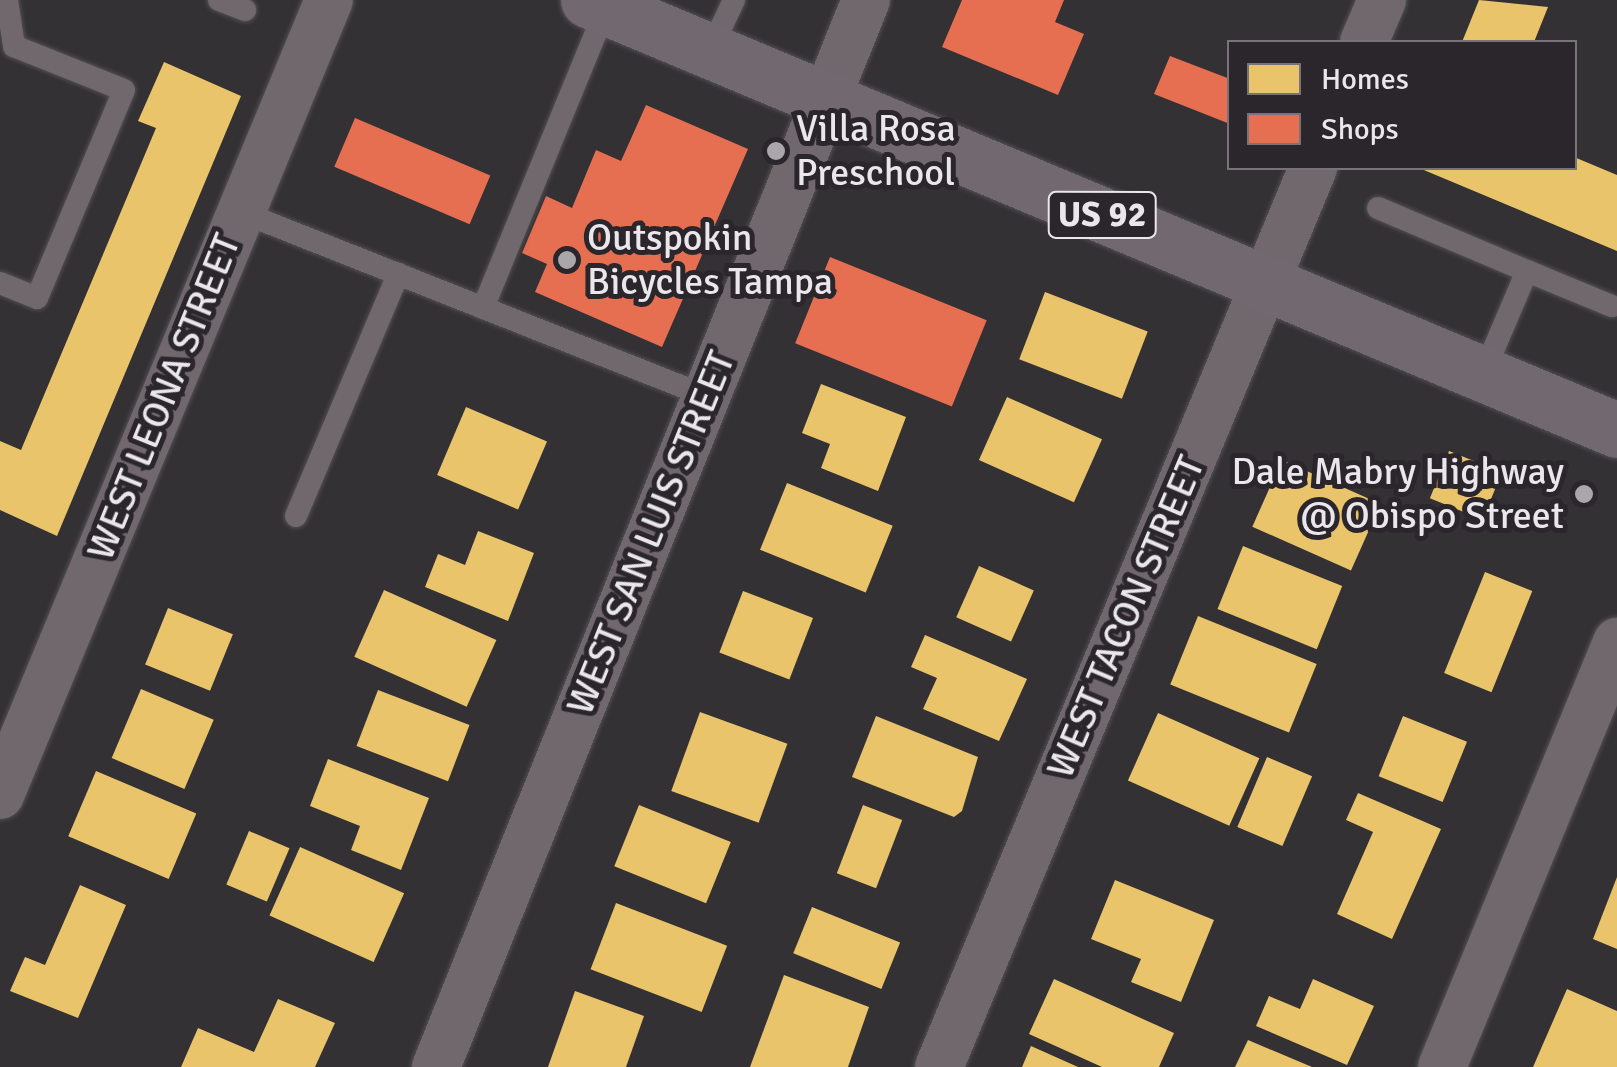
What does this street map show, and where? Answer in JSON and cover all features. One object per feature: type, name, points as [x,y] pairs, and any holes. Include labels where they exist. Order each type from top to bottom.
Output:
[{"type":"main road","name":"US 92","points":[[597,4],[1617,430]]},
{"type":"street","name":"WEST LEONA STREET","points":[[0,795],[328,0]]},
{"type":"street","name":"WEST SAN LUIS STREET","points":[[436,1067],[866,0]]},
{"type":"street","points":[[1365,40],[1382,0]]},
{"type":"street","name":"WEST TACON STREET","points":[[938,1067],[1312,170]]},
{"type":"street","points":[[1442,1067],[1617,642]]},
{"type":"lane","points":[[0,283],[37,298],[124,90],[7,50],[7,0]]},
{"type":"lane","points":[[219,0],[245,10]]},
{"type":"lane","points":[[710,51],[734,0]]},
{"type":"lane","points":[[483,308],[597,4]]},
{"type":"lane","points":[[1378,208],[1612,306]]},
{"type":"lane","points":[[241,212],[706,396]]},
{"type":"lane","points":[[1483,374],[1527,270]]},
{"type":"lane","points":[[296,516],[398,274]]},
{"type":"building: Homes","points":[[1479,0],[1548,7],[1535,40],[1463,40]]},
{"type":"building: Homes","points":[[164,62],[241,96],[57,536],[0,510],[0,441],[21,450],[156,128],[138,121]]},
{"type":"building: Homes","points":[[1577,158],[1617,175],[1617,251],[1424,170],[1577,170]]},
{"type":"building: Homes","points":[[1045,292],[1148,331],[1122,399],[1019,359]]},
{"type":"building: Homes","points":[[821,384],[906,417],[878,491],[821,468],[830,444],[802,433]]},
{"type":"building: Homes","points":[[1007,397],[1102,439],[1074,502],[979,460]]},
{"type":"building: Homes","points":[[466,407],[547,441],[518,510],[437,475]]},
{"type":"building: Homes","points":[[1449,451],[1502,472],[1483,520],[1430,498]]},
{"type":"building: Homes","points":[[1282,460],[1381,504],[1351,571],[1252,527]]},
{"type":"building: Homes","points":[[787,483],[893,526],[866,592],[760,550]]},
{"type":"building: Homes","points":[[478,531],[534,553],[508,621],[425,587],[438,554],[465,565]]},
{"type":"building: Homes","points":[[1243,546],[1342,586],[1317,649],[1218,609]]},
{"type":"building: Homes","points":[[979,566],[1034,590],[1011,642],[956,617]]},
{"type":"building: Homes","points":[[1485,572],[1532,591],[1491,692],[1444,673]]},
{"type":"building: Homes","points":[[384,590],[496,640],[467,707],[354,657]]},
{"type":"building: Homes","points":[[743,591],[813,618],[789,679],[719,653]]},
{"type":"building: Homes","points":[[168,608],[233,634],[210,691],[145,665]]},
{"type":"building: Homes","points":[[1198,616],[1317,664],[1289,733],[1170,685]]},
{"type":"building: Homes","points":[[925,635],[1027,679],[999,741],[923,709],[937,678],[911,667]]},
{"type":"building: Homes","points":[[141,689],[214,720],[184,789],[112,758]]},
{"type":"building: Homes","points":[[378,690],[469,725],[448,781],[356,746]]},
{"type":"building: Homes","points":[[700,712],[787,744],[759,823],[671,791]]},
{"type":"building: Homes","points":[[1158,713],[1259,758],[1229,826],[1128,781]]},
{"type":"building: Homes","points":[[876,716],[978,757],[962,811],[954,817],[852,777]]},
{"type":"building: Homes","points":[[1403,716],[1467,742],[1443,802],[1379,776]]},
{"type":"building: Homes","points":[[1267,757],[1312,776],[1282,846],[1237,827]]},
{"type":"building: Homes","points":[[328,759],[429,798],[401,870],[351,850],[360,826],[310,806]]},
{"type":"building: Homes","points":[[96,771],[196,814],[169,879],[68,836]]},
{"type":"building: Homes","points":[[1358,793],[1441,829],[1392,939],[1337,914],[1373,832],[1346,820]]},
{"type":"building: Homes","points":[[639,805],[731,842],[706,903],[614,866]]},
{"type":"building: Homes","points":[[863,805],[902,820],[876,888],[837,873]]},
{"type":"building: Homes","points":[[249,831],[290,848],[267,902],[226,884]]},
{"type":"building: Homes","points":[[300,847],[404,893],[374,962],[269,916]]},
{"type":"building: Homes","points":[[1617,877],[1617,949],[1593,939]]},
{"type":"building: Homes","points":[[1115,880],[1214,920],[1181,1002],[1131,982],[1141,959],[1091,939]]},
{"type":"building: Homes","points":[[80,885],[126,905],[78,1018],[10,991],[25,957],[45,965]]},
{"type":"building: Homes","points":[[616,903],[727,946],[702,1012],[591,969]]},
{"type":"building: Homes","points":[[812,907],[900,943],[881,989],[793,953]]},
{"type":"building: Homes","points":[[784,975],[869,1007],[848,1067],[750,1067]]},
{"type":"building: Homes","points":[[1054,979],[1174,1033],[1159,1067],[1102,1067],[1029,1034]]},
{"type":"building: Homes","points":[[1313,979],[1374,1006],[1347,1065],[1256,1026],[1269,996],[1300,1009]]},
{"type":"building: Homes","points":[[1567,989],[1617,1011],[1617,1067],[1533,1067]]},
{"type":"building: Homes","points":[[575,991],[644,1016],[626,1067],[548,1067]]},
{"type":"building: Homes","points":[[278,999],[335,1023],[315,1067],[181,1067],[198,1028],[254,1052]]},
{"type":"building: Homes","points":[[1248,1040],[1312,1067],[1235,1067]]},
{"type":"building: Homes","points":[[1031,1046],[1078,1067],[1022,1067]]},
{"type":"building: Shops","points":[[962,0],[1064,0],[1055,22],[1084,34],[1058,95],[942,47]]},
{"type":"building: Shops","points":[[1170,56],[1227,78],[1227,123],[1154,94]]},
{"type":"building: Shops","points":[[646,105],[748,149],[662,347],[535,292],[547,264],[522,253],[546,196],[572,208],[596,150],[621,161]]},
{"type":"building: Shops","points":[[355,118],[490,175],[470,224],[334,167]]},
{"type":"building: Shops","points":[[830,257],[987,320],[952,407],[795,343]]},
{"type":"place","name":"Villa Rosa Preschool","points":[[776,151]]},
{"type":"place","name":"Outspokin Bicycles Tampa","points":[[567,260]]},
{"type":"place","name":"Dale Mabry Highway @ Obispo Street","points":[[1584,494]]}]
